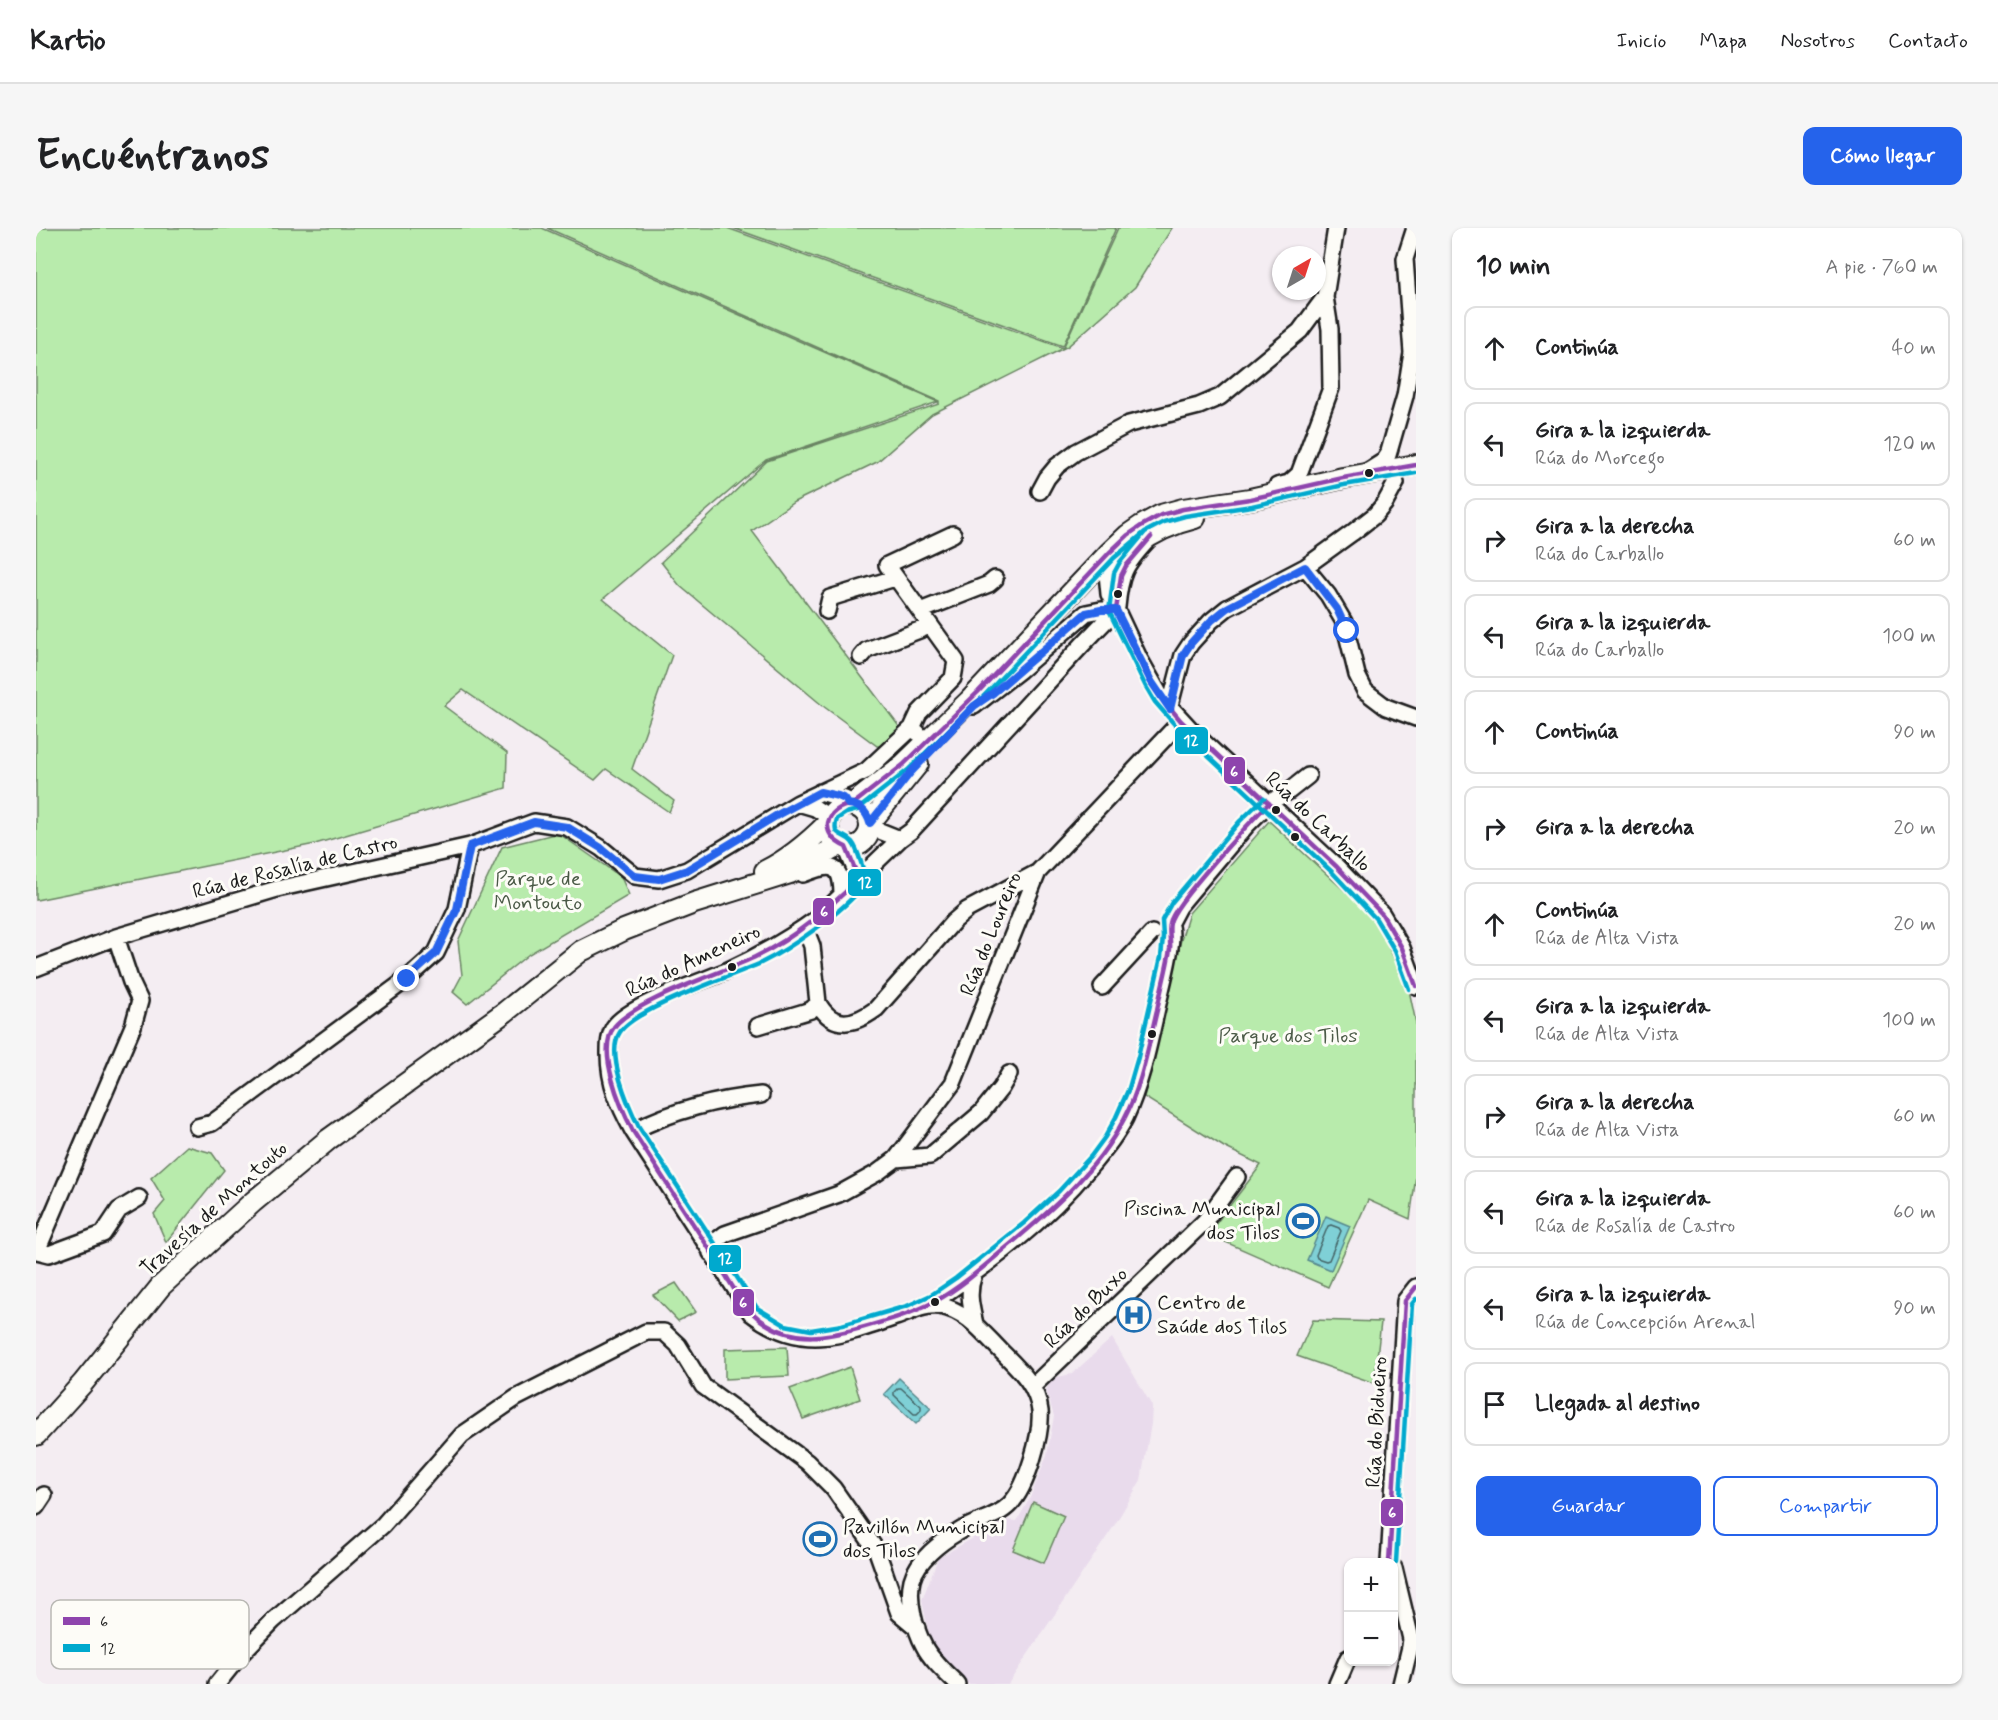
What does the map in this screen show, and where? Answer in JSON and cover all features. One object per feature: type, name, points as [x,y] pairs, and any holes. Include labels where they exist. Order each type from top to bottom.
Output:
[{"type":"main road","points":[[1416,465],[1226,503],[1184,509],[1161,515],[1128,535],[978,692],[903,765],[849,802],[837,807],[828,821],[828,834],[832,840],[843,846],[858,845],[910,773],[1122,557],[1152,535],[1180,522],[1228,511],[1416,478]]},
{"type":"main road","points":[[849,802],[864,811],[870,828]]},
{"type":"main road","name":"Travesía de Montouto","points":[[707,899],[783,862],[806,845],[828,821]]},
{"type":"main road","name":"Travesía de Montouto","points":[[36,1435],[83,1383],[161,1286],[253,1202],[329,1138],[505,1012],[581,951],[624,930],[707,899],[790,873],[843,846]]},
{"type":"street","points":[[1326,291],[1336,228]]},
{"type":"street","points":[[1368,474],[1384,461],[1394,439],[1405,396],[1412,353],[1405,259],[1415,228]]},
{"type":"street","points":[[1040,491],[1057,466],[1076,452],[1129,424],[1199,406],[1220,397],[1300,331],[1323,300]]},
{"type":"street","points":[[1226,503],[1245,493],[1289,483],[1299,474],[1304,465],[1331,388],[1330,329],[1325,300]]},
{"type":"street","points":[[1394,439],[1396,457],[1416,461]]},
{"type":"street","points":[[1304,465],[1308,478],[1329,481]]},
{"type":"street","points":[[1368,474],[1397,475],[1416,472]]},
{"type":"street","points":[[1170,709],[1183,655],[1211,621],[1227,608],[1305,567],[1352,533],[1375,514],[1396,483]]},
{"type":"street","points":[[1107,573],[1112,559],[1126,546],[1142,533],[1184,509]]},
{"type":"street","points":[[798,803],[856,776],[876,763],[912,728],[919,713],[953,678],[956,661],[886,565],[953,534]]},
{"type":"street","points":[[974,706],[1086,613],[1116,610],[1121,576],[1126,566],[1152,535]]},
{"type":"street","points":[[1305,567],[1328,596],[1344,622],[1357,675],[1365,691],[1386,707],[1416,718]]},
{"type":"street","name":"Rúa do Carballo","points":[[1107,573],[1107,584],[1116,610],[1151,681],[1170,709],[1382,914],[1402,948],[1416,986]]},
{"type":"street","points":[[827,611],[830,598],[894,578]]},
{"type":"street","points":[[920,610],[989,584],[995,579]]},
{"type":"street","name":"Rúa do Ameneiro","points":[[1116,610],[911,831],[883,855],[842,897],[805,928],[758,955],[623,1018],[614,1028],[609,1041],[611,1082],[617,1101],[633,1131],[751,1313],[765,1324],[781,1332],[805,1338],[831,1336],[874,1325],[927,1306],[974,1274],[1045,1217],[1074,1187],[1110,1143],[1124,1120],[1144,1067],[1169,953],[1170,931]]},
{"type":"street","points":[[861,657],[867,650],[930,626]]},
{"type":"street","name":"Rúa do Loureiro","points":[[711,1253],[716,1241],[725,1234],[839,1194],[877,1173],[896,1159],[953,1083],[1038,872],[1181,721]]},
{"type":"street","points":[[912,728],[926,742]]},
{"type":"street","points":[[849,802],[844,790],[856,776]]},
{"type":"street","points":[[1102,987],[1152,933],[1155,939],[1161,942],[1170,931],[1178,908],[1246,826],[1269,803],[1290,791],[1308,776]]},
{"type":"street","points":[[820,792],[849,802]]},
{"type":"street","points":[[798,803],[815,808],[828,821]]},
{"type":"street","name":"Rúa de Rosalía de Castro","points":[[36,968],[117,937],[277,889],[470,846],[534,822],[567,827],[601,848],[635,876],[659,879],[687,870],[798,803]]},
{"type":"street","points":[[870,828],[900,839]]},
{"type":"street","points":[[870,828],[883,855]]},
{"type":"street","points":[[197,1127],[212,1123],[407,979],[436,953],[457,909],[470,846]]},
{"type":"street","points":[[843,846],[859,879]]},
{"type":"street","points":[[790,873],[798,876],[825,865],[832,867],[837,871],[842,883],[842,897]]},
{"type":"street","points":[[805,928],[812,946],[818,1004],[826,1016],[835,1020],[854,1022],[876,1009],[953,922],[967,910],[1038,872]]},
{"type":"street","points":[[117,937],[131,982],[140,1001],[134,1026],[36,1251],[49,1254],[103,1234],[119,1210],[139,1198]]},
{"type":"street","points":[[758,1026],[811,1010],[818,1004]]},
{"type":"street","name":"Rúa do Loureiro","points":[[896,1159],[930,1156],[981,1113],[1002,1088],[1009,1074]]},
{"type":"street","points":[[633,1131],[684,1111],[737,1097],[761,1095]]},
{"type":"street","name":"Rúa do Buxo","points":[[1033,1386],[1205,1221],[1237,1177]]},
{"type":"street","points":[[974,1274],[969,1298],[975,1324]]},
{"type":"street","name":"Rúa do Bidueiro","points":[[1391,1558],[1405,1301],[1416,1287]]},
{"type":"street","points":[[927,1306],[942,1306],[975,1324],[1033,1386],[1040,1410],[1040,1430],[1034,1455],[1012,1503],[1002,1511],[959,1531],[931,1552],[912,1579],[911,1600],[924,1647],[957,1684]]},
{"type":"street","points":[[249,1646],[273,1621],[383,1525],[462,1435],[516,1398],[646,1332],[664,1332],[678,1345],[703,1386],[807,1462],[833,1488],[877,1551],[899,1613],[917,1628]]},
{"type":"street","name":"Rúa do Bidueiro","points":[[1398,1589],[1411,1638],[1401,1684]]},
{"type":"street","points":[[1337,1684],[1345,1666]]},
{"type":"street","points":[[217,1684],[229,1669]]},
{"type":"shaded area","points":[[1112,1338],[1152,1406],[1141,1480],[1114,1526],[1008,1684],[968,1684],[948,1666],[930,1640],[922,1600],[938,1558],[1005,1520],[1017,1521],[1030,1498],[1047,1455],[1054,1416],[1046,1390],[1053,1378],[1072,1374]]},
{"type":"green space","points":[[36,228],[542,228],[938,402],[766,460],[603,599],[672,655],[632,769],[674,801],[669,812],[606,769],[595,780],[463,690],[444,706],[507,753],[506,788],[315,844],[36,900]]},
{"type":"green space","points":[[547,228],[727,228],[1063,348],[1118,228],[1172,228],[1135,287],[1068,346],[932,414],[877,462],[794,502],[752,531],[901,729],[882,746],[877,746],[823,706],[680,586],[661,562],[767,461],[939,404],[939,401]]},
{"type":"green space","points":[[733,228],[1116,228],[1063,346]]},
{"type":"green space","name":"Parque dos Tilos","points":[[1269,821],[1375,919],[1409,990],[1416,1023],[1416,1176],[1410,1219],[1368,1200],[1328,1287],[1223,1241],[1214,1226],[1261,1165],[1224,1147],[1144,1097],[1176,957],[1189,913]]},
{"type":"green space","name":"Parque de Montouto","points":[[558,833],[621,877],[629,895],[529,954],[467,1004],[453,992],[462,975],[458,941],[502,847]]},
{"type":"green space","points":[[187,1146],[212,1153],[224,1170],[166,1242],[154,1214],[165,1201],[151,1178]]},
{"type":"green space","points":[[676,1283],[696,1312],[678,1321],[653,1295]]},
{"type":"green space","points":[[1313,1320],[1381,1322],[1374,1383],[1297,1356]]},
{"type":"green space","points":[[787,1347],[789,1376],[725,1379],[725,1349]]},
{"type":"green space","points":[[850,1367],[860,1399],[803,1419],[790,1389]]},
{"type":"green space","points":[[1033,1502],[1064,1516],[1044,1563],[1013,1550]]},
{"type":"water","points":[[1326,1216],[1350,1226],[1331,1270],[1307,1260]]},
{"type":"water","points":[[899,1378],[931,1408],[916,1424],[884,1394]]},
{"type":"transit line","name":"6","points":[[1269,803],[1214,862],[1174,913],[1169,926],[1170,946],[1167,964],[1135,1093],[1113,1139],[1069,1192],[969,1279],[934,1302],[907,1314],[824,1336],[800,1336],[788,1333],[756,1317],[736,1291],[628,1121],[617,1094],[609,1064],[609,1037],[614,1027],[641,1006],[681,987],[742,963],[785,940],[811,922],[859,879],[846,847],[831,836],[828,829],[831,816],[843,807],[853,804],[903,765],[978,692],[1128,535],[1161,515],[1183,509],[1250,499],[1343,478],[1416,465]]},
{"type":"transit line","name":"12","points":[[1264,798],[1240,821],[1172,902],[1162,920],[1161,957],[1129,1088],[1105,1137],[1059,1191],[1024,1223],[956,1278],[931,1295],[907,1306],[842,1325],[811,1330],[785,1325],[757,1308],[639,1127],[625,1094],[617,1066],[615,1053],[620,1032],[629,1023],[663,1003],[772,957],[815,929],[855,896],[864,885],[865,877],[854,845],[837,832],[837,819],[857,810],[908,770],[983,697],[1114,558],[1145,532],[1164,522],[1185,516],[1252,506],[1344,485],[1416,473]]},
{"type":"transit line","name":"12","points":[[1145,532],[1120,562],[1114,573],[1109,611],[1145,685],[1155,702],[1176,726],[1332,872],[1376,919],[1395,951],[1409,989]]},
{"type":"transit line","name":"6","points":[[1151,537],[1126,566],[1121,576],[1116,610],[1151,681],[1181,721],[1337,867],[1382,914],[1402,948],[1416,986]]},
{"type":"transit line","name":"6","points":[[1389,1558],[1405,1301],[1416,1287]]},
{"type":"transit line","name":"12","points":[[1396,1558],[1412,1304],[1416,1299]]},
{"type":"place","name":"Piscina Municipal dos Tilos","points":[[1303,1221]]},
{"type":"place","name":"Centro de Saúde dos Tilos","points":[[1134,1315]]},
{"type":"place","name":"Pavillón Municipal dos Tilos","points":[[820,1539]]},
{"type":"route","points":[[407,979],[436,953],[457,909],[470,846],[534,822],[567,827],[601,848],[635,876],[659,879],[687,870],[820,792],[838,796],[845,799],[848,804],[860,807],[870,823],[910,773],[974,706],[993,693],[1086,613],[1116,610],[1151,681],[1170,709],[1183,655],[1211,621],[1227,608],[1305,567],[1337,609],[1347,631]]}]
